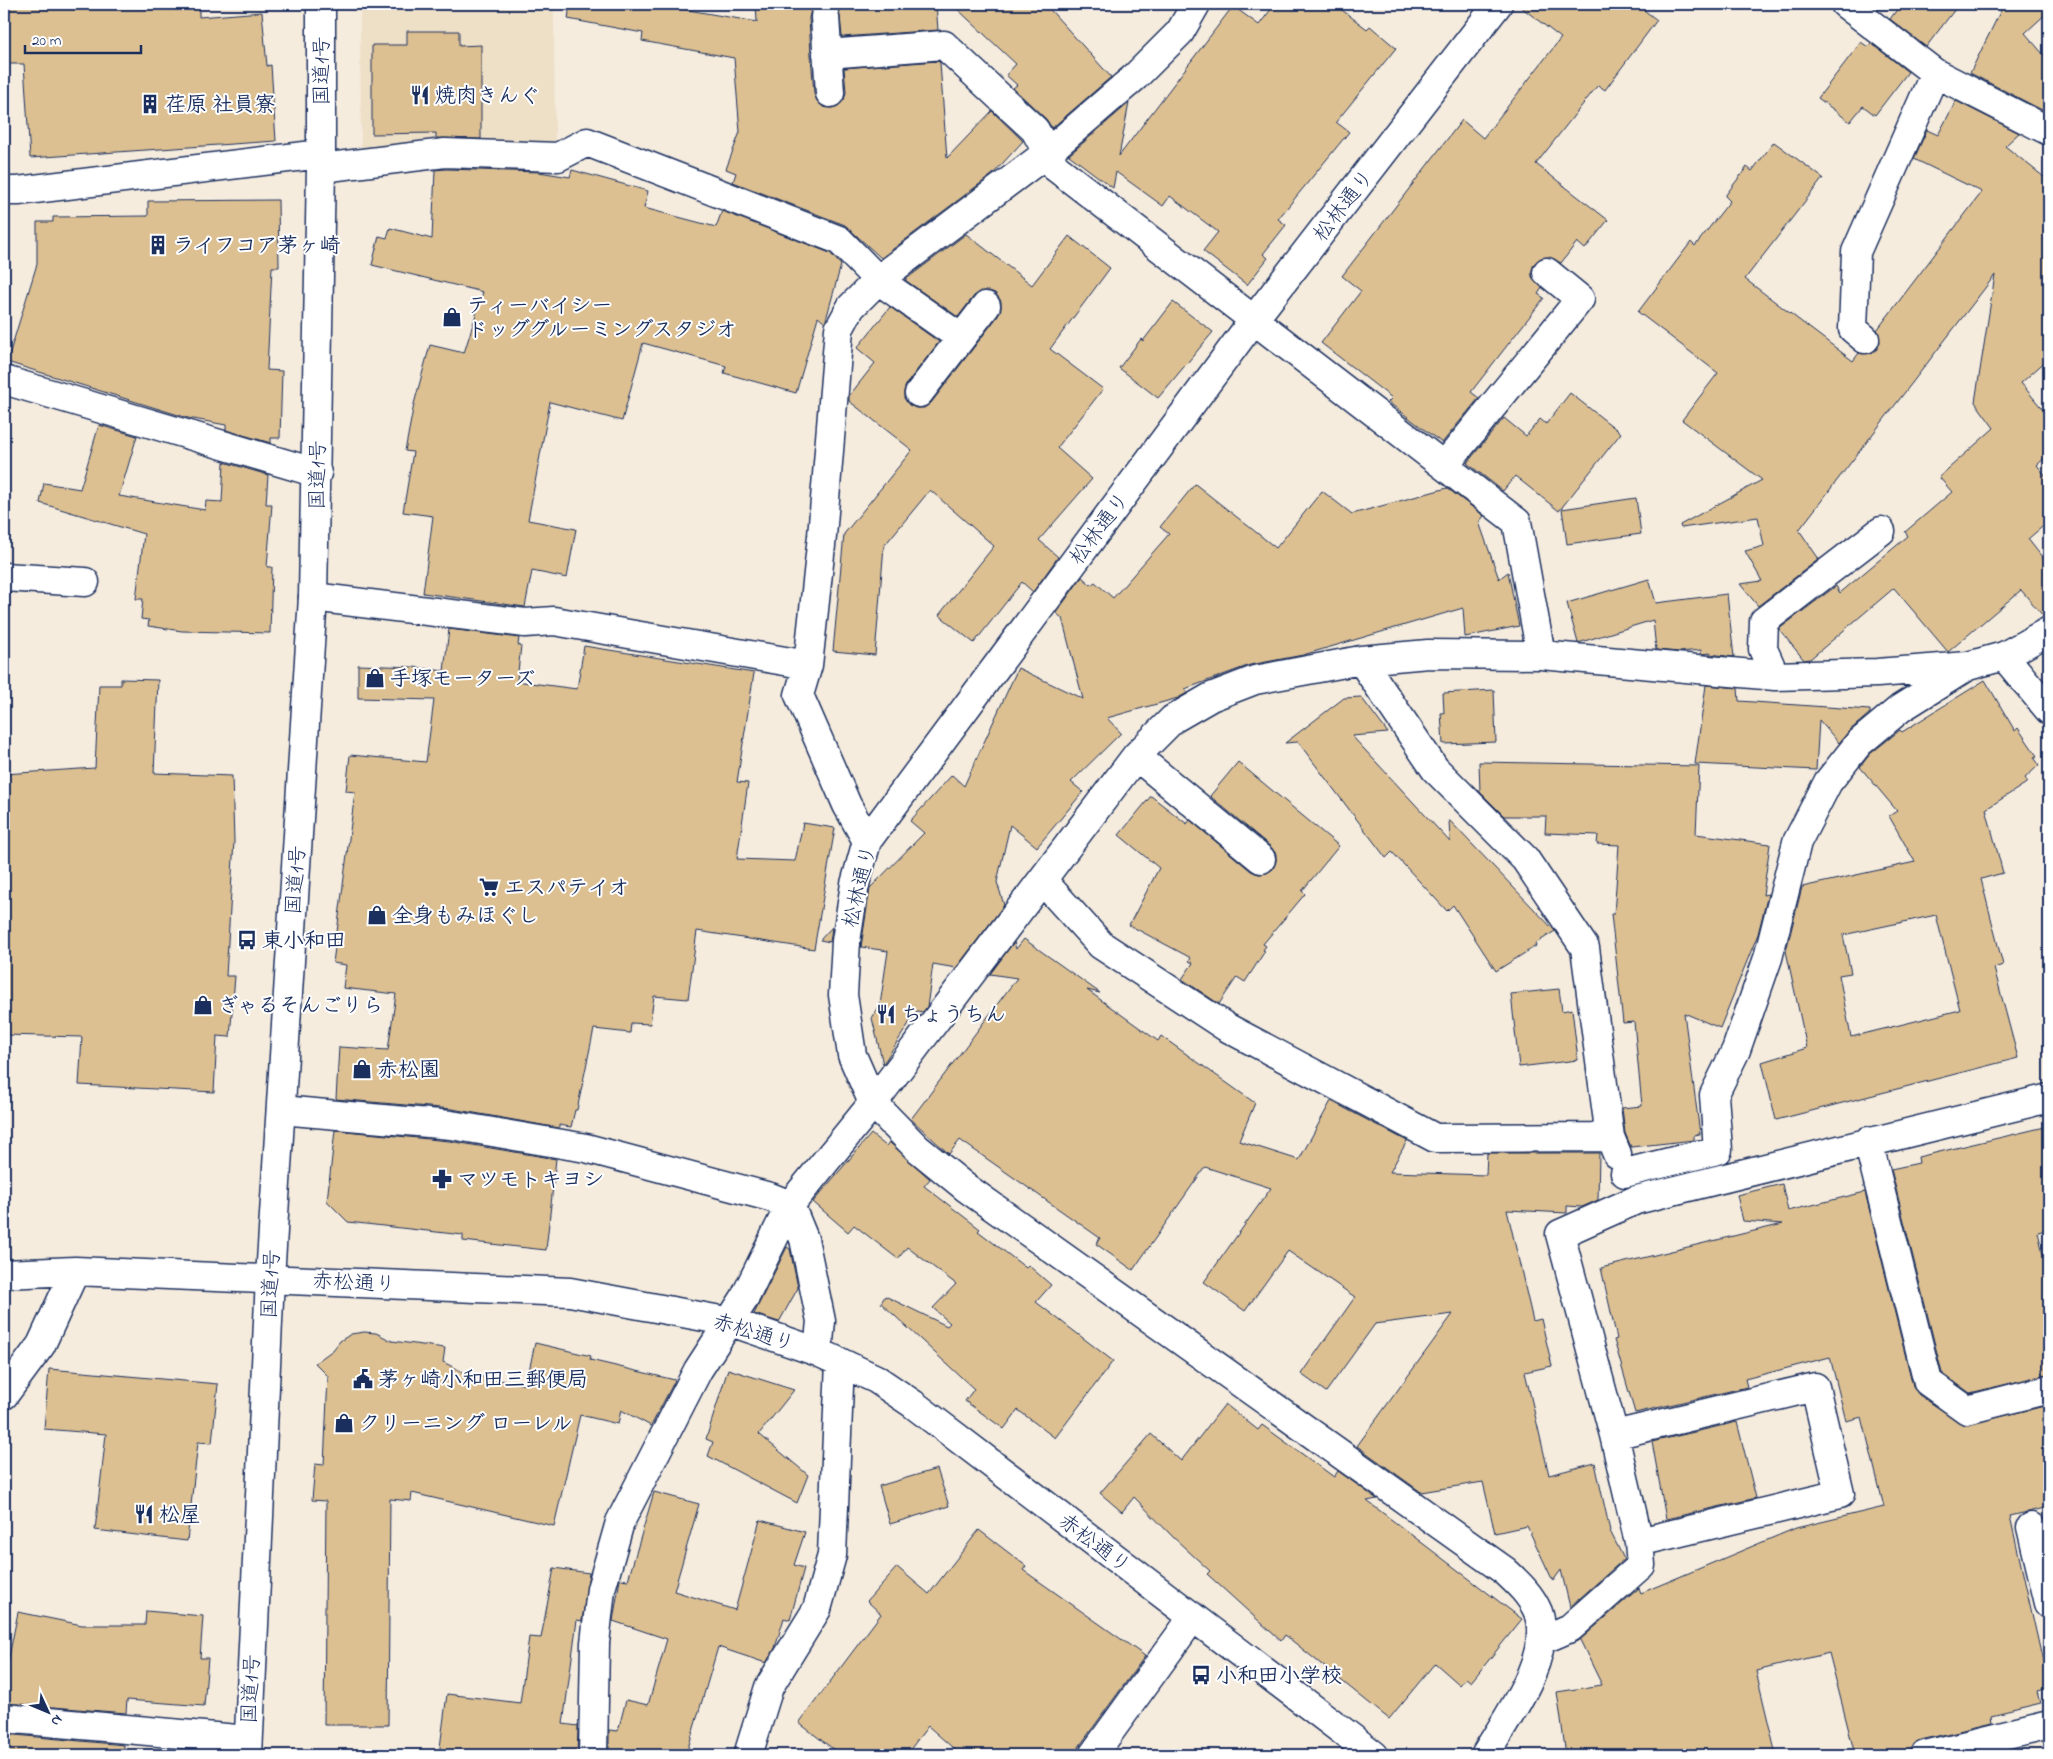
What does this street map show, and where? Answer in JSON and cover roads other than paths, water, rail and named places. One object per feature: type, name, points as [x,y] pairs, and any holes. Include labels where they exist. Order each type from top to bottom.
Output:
[{"type":"main road","name":"国道1号","points":[[248,1747],[270,1278],[314,597],[321,161],[321,4]]},
{"type":"main road","points":[[867,841],[847,805],[799,695],[808,665],[822,536],[839,328],[851,306],[878,280],[1047,153],[1136,76],[1180,32],[1196,4]]},
{"type":"main road","name":"松林通り","points":[[873,1103],[852,1055],[843,995],[846,940],[855,884],[867,841],[1255,318],[1498,4]]},
{"type":"main road","points":[[1846,4],[1935,73],[2049,131]]},
{"type":"main road","points":[[825,17],[830,93]]},
{"type":"main road","points":[[828,54],[944,45],[1035,130],[1055,167],[1255,318],[1517,522],[1541,655]]},
{"type":"main road","points":[[1865,339],[1853,329],[1856,252],[1935,73]]},
{"type":"main road","points":[[4,191],[321,161],[445,153],[558,157],[587,142],[839,240],[878,280],[961,338]]},
{"type":"main road","points":[[1444,466],[1580,299],[1547,272]]},
{"type":"main road","points":[[919,393],[986,306]]},
{"type":"main road","points":[[4,380],[317,474]]},
{"type":"main road","points":[[1775,676],[1763,648],[1764,622],[1881,531]]},
{"type":"main road","points":[[4,577],[85,582]]},
{"type":"main road","points":[[314,597],[525,623],[554,621],[808,665]]},
{"type":"main road","points":[[593,1755],[595,1643],[601,1589],[620,1522],[698,1370],[731,1322],[790,1205],[873,1103],[1136,756],[1173,720],[1211,697],[1255,680],[1361,660],[1428,654],[1541,655],[1775,676],[1877,672],[1968,666],[2004,656],[2049,631]]},
{"type":"main road","points":[[2004,656],[2049,710]]},
{"type":"main road","points":[[1361,660],[1435,769],[1525,859],[1586,948],[1610,1137],[1636,1200]]},
{"type":"main road","points":[[1625,1173],[1718,1150],[1714,1096],[1736,1050],[1768,958],[1797,842],[1828,782],[1859,743],[1901,708],[1968,666]]},
{"type":"main road","points":[[1136,756],[1261,859]]},
{"type":"main road","points":[[1042,880],[1101,945],[1226,1027],[1435,1138],[1610,1137]]},
{"type":"main road","points":[[1542,1640],[1570,1628],[1641,1565],[1639,1542],[1614,1435],[1560,1234],[1636,1200],[1868,1141],[2049,1098]]},
{"type":"main road","points":[[873,1103],[917,1148],[965,1187],[1505,1571],[1526,1590],[1538,1613],[1542,1640],[1530,1676],[1485,1755]]},
{"type":"main road","points":[[281,1110],[451,1125],[586,1148],[770,1197],[790,1205],[804,1239],[829,1357],[832,1556],[817,1609],[769,1687],[748,1755]]},
{"type":"main road","points":[[1868,1141],[1928,1382],[1967,1410],[2049,1389]]},
{"type":"main road","points":[[4,1394],[41,1345],[75,1271]]},
{"type":"main road","name":"赤松通り","points":[[4,1274],[75,1271],[570,1292],[731,1322],[829,1357],[876,1379],[912,1404],[1374,1755]]},
{"type":"main road","points":[[1614,1435],[1815,1387],[1838,1484],[1840,1494],[1639,1542]]},
{"type":"main road","points":[[2031,1527],[2049,1603]]},
{"type":"main road","points":[[1093,1755],[1193,1617]]},
{"type":"main road","points":[[4,1718],[248,1747]]},
{"type":"main road","points":[[1925,1755],[2049,1725]]},
{"type":"place","name":"焼肉きんぐ","points":[[420,95]]},
{"type":"place","name":"荏原 社員寮","points":[[150,104]]},
{"type":"place","name":"ライフコア茅ヶ崎","points":[[158,245]]},
{"type":"place","name":"ティーバイシー ドッググルーミングスタジオ","points":[[452,317]]},
{"type":"place","name":"手塚モーターズ","points":[[375,678]]},
{"type":"place","name":"エスパテイオ","points":[[489,887]]},
{"type":"place","name":"全身もみほぐし","points":[[377,915]]},
{"type":"place","name":"東小和田","points":[[247,940]]},
{"type":"place","name":"ぎゃるそんごりら","points":[[203,1005]]},
{"type":"place","name":"ちょうちん","points":[[886,1014]]},
{"type":"place","name":"赤松園","points":[[362,1069]]},
{"type":"place","name":"マツモトキヨシ","points":[[442,1179]]},
{"type":"place","name":"茅ヶ崎小和田三郵便局","points":[[363,1379]]},
{"type":"place","name":"クリーニング ローレル","points":[[344,1423]]},
{"type":"place","name":"松屋","points":[[144,1514]]},
{"type":"place","name":"小和田小学校","points":[[1201,1675]]}]
